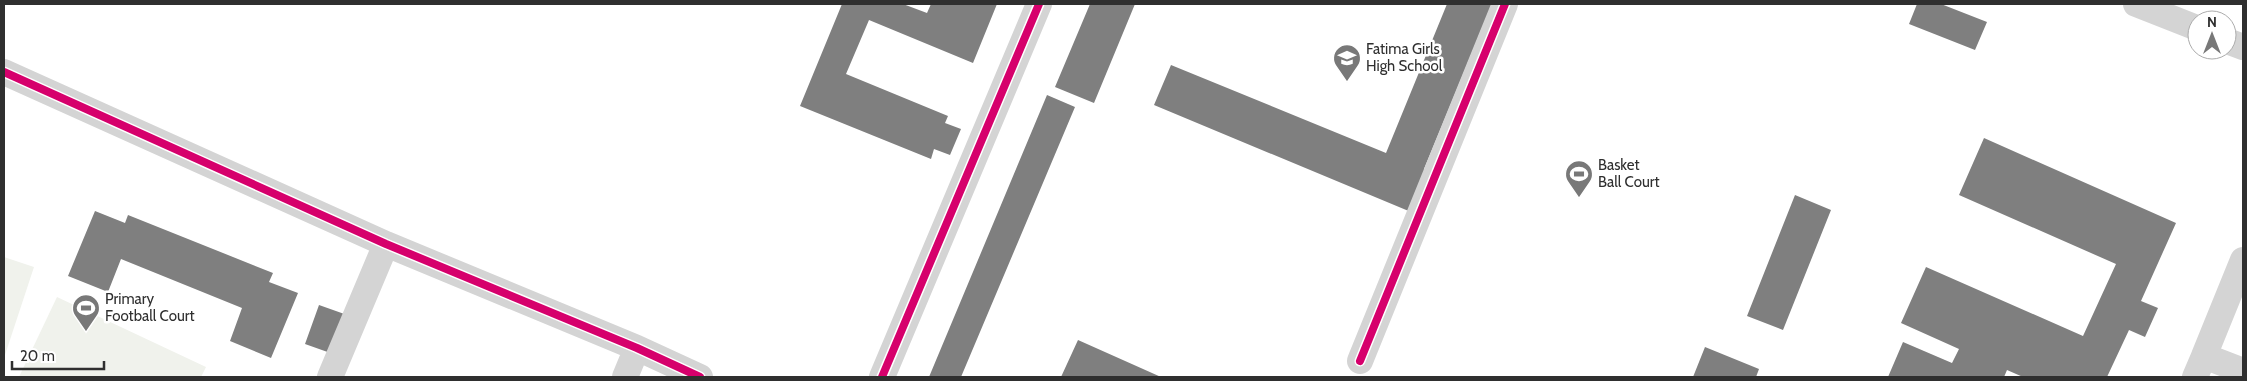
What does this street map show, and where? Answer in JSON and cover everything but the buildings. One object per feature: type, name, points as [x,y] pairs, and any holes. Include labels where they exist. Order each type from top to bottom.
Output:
[{"type":"street","points":[[882,377],[1039,4]]},
{"type":"street","points":[[1360,361],[1505,4]]},
{"type":"street","points":[[2136,4],[2187,24]]},
{"type":"street","points":[[4,72],[386,244],[637,348],[700,377]]},
{"type":"street","points":[[330,377],[386,244]]},
{"type":"street","points":[[2243,260],[2200,367],[2243,371]]},
{"type":"street","points":[[625,377],[637,348]]},
{"type":"shaded area","points":[[4,257],[34,267],[4,358]]},
{"type":"shaded area","name":"Primary Football Court","points":[[57,297],[206,367],[201,377],[19,377]]},
{"type":"cycle path","points":[[882,377],[1039,4]]},
{"type":"cycle path","points":[[1360,361],[1505,4]]},
{"type":"cycle path","points":[[4,72],[386,244],[637,348],[700,377]]},
{"type":"place","name":"Fatima Girls High School","points":[[1347,82]]},
{"type":"place","name":"Basket Ball Court","points":[[1579,198]]},
{"type":"place","name":"Primary Football Court","points":[[86,332]]}]
